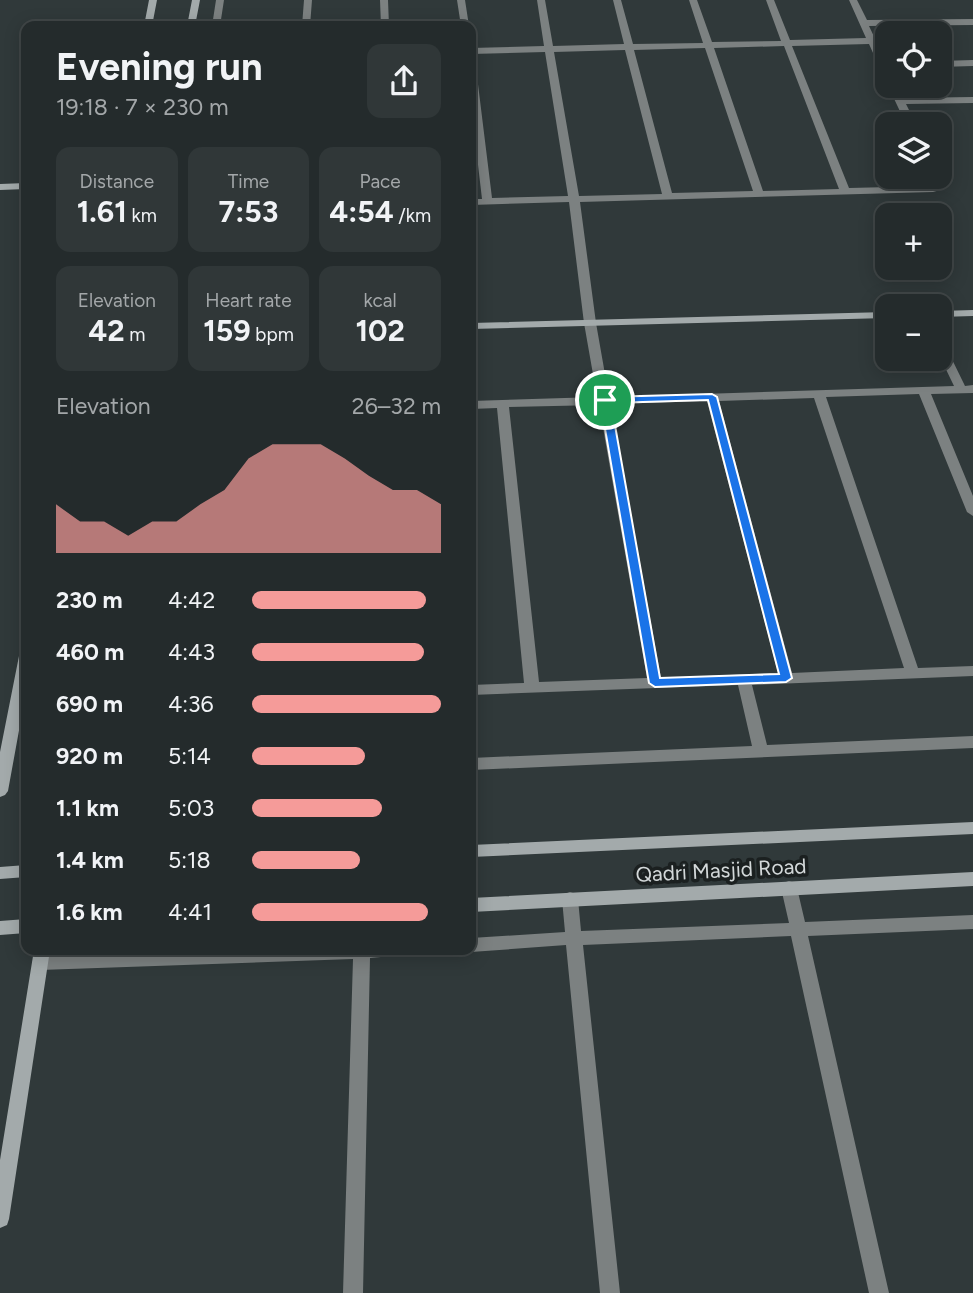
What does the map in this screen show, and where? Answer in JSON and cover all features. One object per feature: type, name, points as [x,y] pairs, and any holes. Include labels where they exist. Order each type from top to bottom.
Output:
[{"type":"street","points":[[149,21],[153,0]]},
{"type":"street","points":[[192,21],[196,0]]},
{"type":"street","points":[[217,21],[220,0]]},
{"type":"street","points":[[306,21],[308,0]]},
{"type":"street","points":[[384,0],[385,21]]},
{"type":"street","points":[[461,0],[464,21]]},
{"type":"street","points":[[541,0],[574,199],[590,323],[655,683]]},
{"type":"street","points":[[617,0],[668,197]]},
{"type":"street","points":[[693,0],[759,194]]},
{"type":"street","points":[[770,0],[845,191]]},
{"type":"street","points":[[853,0],[875,47]]},
{"type":"street","points":[[864,23],[973,22]]},
{"type":"street","points":[[476,51],[872,41]]},
{"type":"street","points":[[952,64],[973,63]]},
{"type":"street","points":[[900,98],[906,112]]},
{"type":"street","points":[[901,101],[973,100]]},
{"type":"street","points":[[476,110],[487,201]]},
{"type":"street","points":[[0,187],[21,186]]},
{"type":"street","points":[[476,202],[907,189]]},
{"type":"street","points":[[952,314],[973,313]]},
{"type":"street","points":[[476,326],[875,315]]},
{"type":"street","points":[[952,365],[967,389]]},
{"type":"street","points":[[476,405],[967,389]]},
{"type":"street","points":[[923,390],[973,512]]},
{"type":"street","points":[[819,394],[914,673]]},
{"type":"street","points":[[712,397],[786,678]]},
{"type":"street","points":[[503,404],[532,688]]},
{"type":"street","points":[[476,690],[973,671]]},
{"type":"street","points":[[744,679],[761,751]]},
{"type":"street","points":[[0,791],[21,682]]},
{"type":"street","points":[[476,764],[973,742]]},
{"type":"street","name":"Qadri Masjid Road","points":[[476,851],[973,828]]},
{"type":"street","points":[[0,873],[21,871]]},
{"type":"street","name":"Qadri Masjid Road","points":[[476,905],[973,879]]},
{"type":"street","points":[[789,888],[880,1293]]},
{"type":"street","points":[[570,899],[610,1293]]},
{"type":"street","points":[[476,945],[574,938],[973,922]]},
{"type":"street","points":[[0,928],[21,926]]},
{"type":"street","points":[[0,1219],[41,957],[148,955]]},
{"type":"street","points":[[354,1293],[362,955]]},
{"type":"route","points":[[712,397],[786,678],[655,683],[605,400],[712,397]]}]
